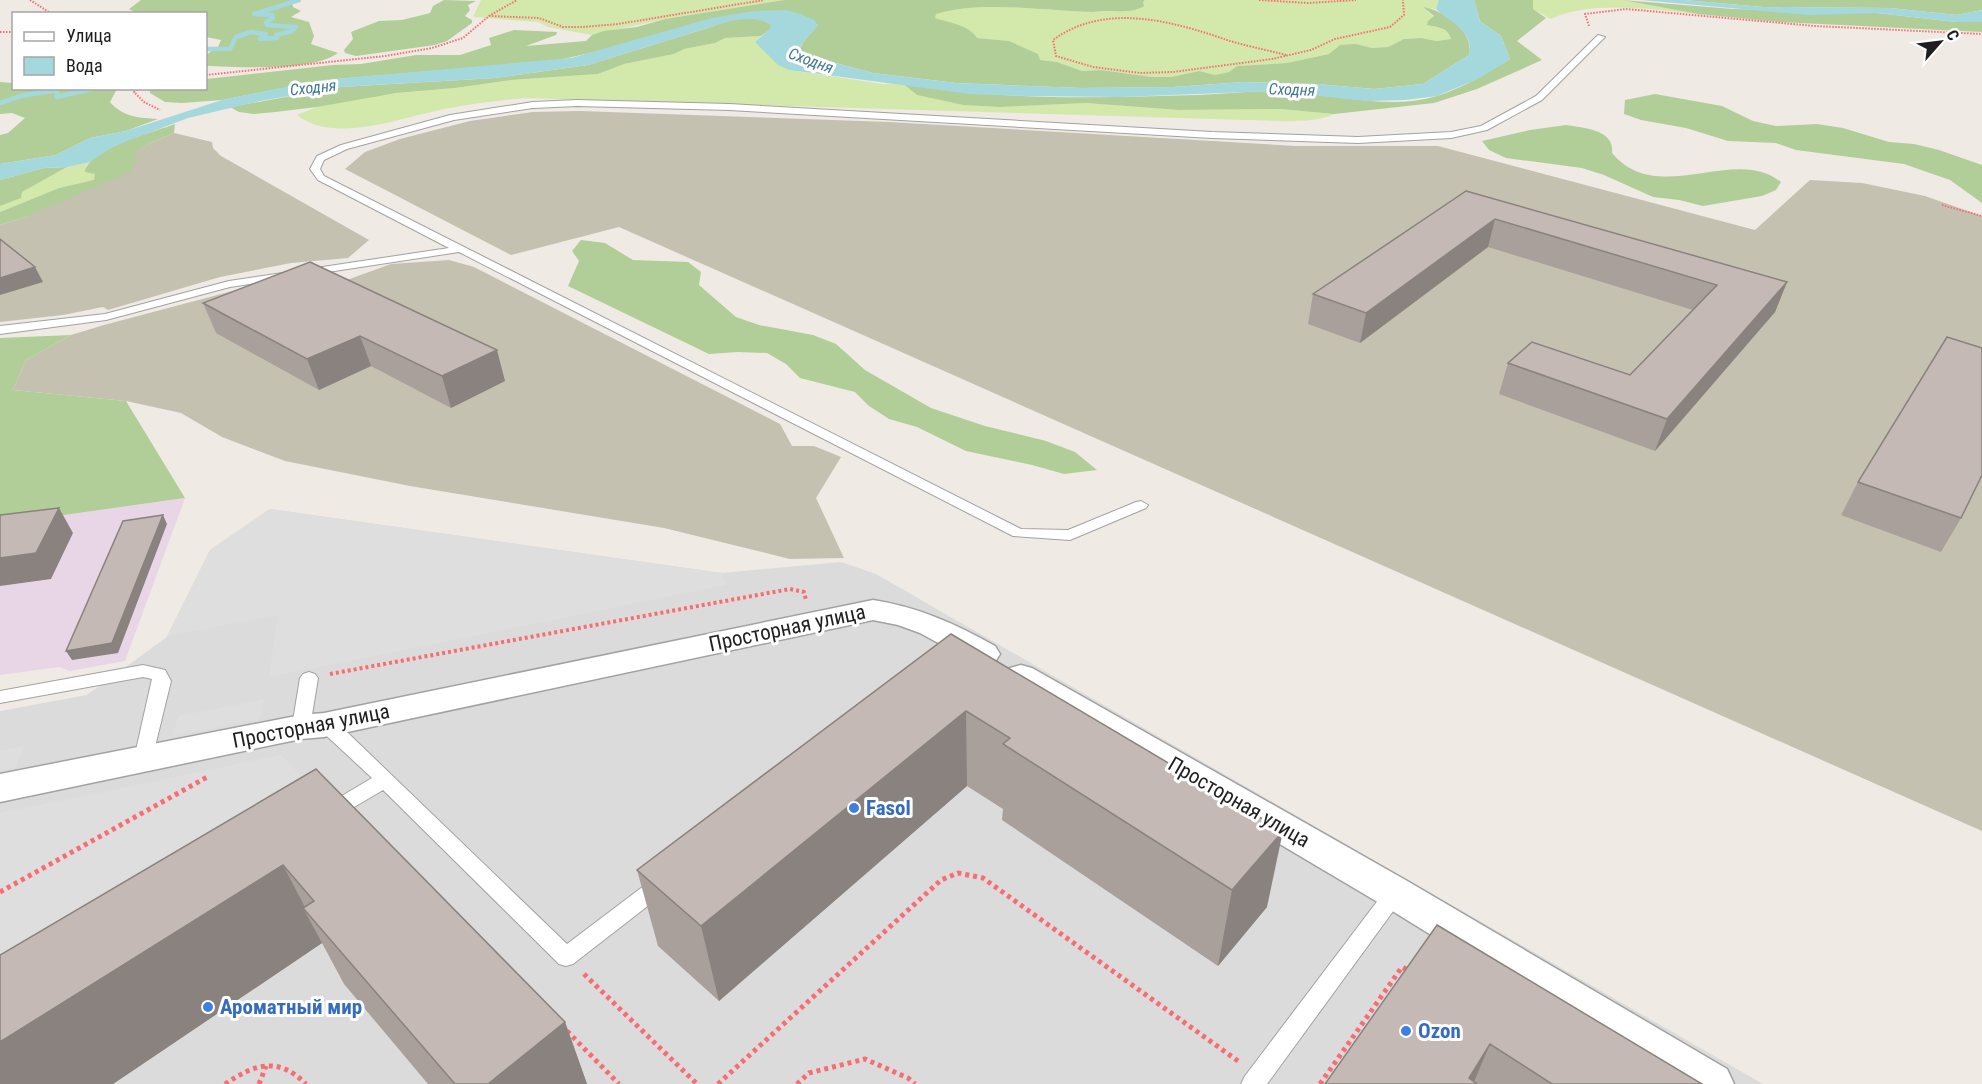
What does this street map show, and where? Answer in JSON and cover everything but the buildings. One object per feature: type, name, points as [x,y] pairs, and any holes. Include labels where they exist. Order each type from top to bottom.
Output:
[{"type":"street","name":"Просторная улица","points":[[0,788],[873,610],[903,614],[932,625],[965,652],[1395,893],[1712,1084]]},
{"type":"lane","points":[[1141,505],[1070,535],[1018,534],[321,178],[315,169],[320,158],[344,147],[453,117],[533,105],[577,103],[729,107],[1223,136],[1358,140],[1450,135],[1484,128],[1519,111],[1539,98],[1601,37]]},
{"type":"lane","points":[[0,330],[106,317],[229,284],[461,249]]},
{"type":"lane","points":[[0,697],[143,671],[159,674],[162,681],[143,759]]},
{"type":"lane","points":[[309,678],[313,726],[342,738],[566,957],[679,870]]},
{"type":"lane","points":[[312,824],[384,780]]},
{"type":"lane","points":[[1256,1080],[1395,893]]},
{"type":"path","points":[[30,0],[49,12]]},
{"type":"path","points":[[207,75],[385,56],[432,48],[463,38],[489,16],[517,0]]},
{"type":"path","points":[[489,16],[539,18],[563,27],[582,27],[618,24],[764,0]]},
{"type":"path","points":[[1259,0],[1308,3],[1356,0]]},
{"type":"path","points":[[1286,55],[1225,39],[1217,34],[1174,26],[1155,19],[1110,20],[1085,24],[1074,27],[1053,40],[1056,56],[1066,60],[1093,67],[1140,73],[1173,72],[1286,55],[1311,50],[1335,39],[1390,27],[1404,15],[1403,0]]},
{"type":"path","points":[[1601,37],[1588,25],[1585,14],[1626,9],[1804,25],[1982,34]]},
{"type":"path","points":[[137,90],[134,92],[144,102],[160,110]]},
{"type":"path","points":[[1942,205],[1982,216]]},
{"type":"path","points":[[309,678],[790,589],[804,592],[812,623]]},
{"type":"path","points":[[0,892],[208,776]]},
{"type":"path","points":[[718,1084],[941,880],[958,873],[983,878],[1256,1080]]},
{"type":"path","points":[[566,957],[697,1084]]},
{"type":"path","points":[[585,975],[594,967]]},
{"type":"path","points":[[1320,1084],[1402,967],[1412,973]]},
{"type":"path","points":[[560,1025],[619,1084]]},
{"type":"path","points":[[797,1084],[809,1073],[865,1059],[908,1078],[915,1084]]},
{"type":"path","points":[[225,1084],[238,1074],[271,1063],[295,1070],[306,1084]]},
{"type":"path","points":[[259,1084],[266,1065]]},
{"type":"shaded area","points":[[580,111],[889,122],[1296,146],[1438,146],[1755,230],[1810,180],[1862,183],[1925,196],[1982,216],[1982,831],[619,227],[511,255],[345,169],[365,152],[400,139],[470,121],[533,112]]},
{"type":"shaded area","points":[[174,133],[212,142],[213,148],[221,156],[369,240],[348,258],[291,263],[220,277],[108,310],[103,307],[63,315],[0,322],[0,225],[26,217],[150,143]]},
{"type":"shaded area","points":[[449,260],[474,267],[780,424],[792,446],[814,446],[841,457],[816,498],[844,558],[790,559],[664,528],[410,486],[285,461],[222,437],[181,413],[126,401],[13,390],[26,360],[71,335],[104,325],[293,275],[319,290],[391,264]]},
{"type":"shaded area","points":[[185,498],[125,661],[70,671],[59,667],[0,675],[0,524]]},
{"type":"shaded area","points":[[270,509],[722,573],[841,562],[876,574],[1763,1084],[0,1084],[0,711],[87,695],[167,637],[210,550]]},
{"type":"shaded area","points":[[270,509],[722,573],[726,585],[269,677],[278,615],[167,636],[210,550]]},
{"type":"shaded area","points":[[264,699],[260,719],[173,736],[178,716]]},
{"type":"shaded area","points":[[24,746],[16,767],[0,770],[0,751]]},
{"type":"shaded area","points":[[281,755],[307,782],[0,965],[0,813]]},
{"type":"green space","points":[[141,0],[292,0],[293,7],[301,11],[291,17],[309,22],[314,36],[311,44],[338,53],[326,59],[293,66],[207,66],[207,54],[218,47],[221,40],[207,37],[207,12],[134,12],[129,9]]},
{"type":"green space","points":[[444,0],[476,1],[468,5],[470,10],[465,16],[472,20],[472,23],[447,41],[435,45],[356,56],[345,53],[344,50],[353,39],[351,32],[379,21],[402,20],[430,13],[433,6]]},
{"type":"green space","points":[[481,0],[784,0],[665,19],[592,35],[548,27],[538,22],[473,17]]},
{"type":"green space","points":[[784,0],[1145,0],[1144,6],[1127,11],[1094,12],[993,7],[954,10],[936,14],[935,18],[963,27],[977,38],[1009,41],[1038,54],[1040,60],[1057,62],[1082,71],[1101,70],[1152,77],[1171,77],[1199,71],[1215,75],[1229,72],[1237,66],[1287,63],[1329,54],[1340,45],[1356,44],[1372,48],[1388,47],[1404,39],[1421,38],[1437,41],[1451,39],[1445,30],[1427,25],[1434,16],[1423,7],[1439,12],[1456,23],[1470,46],[1469,55],[1423,84],[1374,89],[1317,84],[1244,82],[1173,87],[1082,88],[956,83],[873,73],[806,55],[800,50],[817,25],[797,19],[768,19],[691,30],[553,61],[324,80],[222,100],[165,102],[150,93],[150,90],[207,90],[207,79],[361,64],[416,55],[460,55],[491,45],[489,38],[514,30],[557,32],[556,35],[526,46],[586,41],[592,35],[604,31],[637,27],[665,19]]},
{"type":"green space","points":[[1145,0],[1439,0],[1436,9],[1424,8],[1450,33],[1451,39],[1437,41],[1421,38],[1404,39],[1388,47],[1372,48],[1356,44],[1329,54],[1287,63],[1237,66],[1229,72],[1215,75],[1199,71],[1171,77],[1152,77],[1101,70],[1082,71],[1057,62],[1040,60],[1009,41],[977,38],[935,18],[935,14],[953,10],[993,7],[1094,12],[1138,10]]},
{"type":"green space","points":[[1474,0],[1533,0],[1533,9],[1546,18],[1517,41],[1542,60],[1477,89],[1434,103],[1334,114],[1280,109],[1179,110],[1086,103],[1000,107],[963,105],[917,95],[902,83],[975,93],[1050,97],[1160,96],[1274,91],[1376,101],[1417,100],[1456,89],[1510,59],[1501,36],[1480,21]]},
{"type":"green space","points":[[1533,0],[1622,0],[1698,14],[1642,8],[1603,8],[1566,13],[1551,19],[1533,9]]},
{"type":"green space","points":[[1622,0],[1733,9],[1877,13],[1956,22],[1982,22],[1982,32],[1779,22],[1698,14]]},
{"type":"green space","points":[[1684,0],[1982,0],[1982,10],[1957,15],[1890,8],[1763,7]]},
{"type":"green space","points":[[748,18],[761,19],[770,24],[771,29],[761,36],[725,38],[674,54],[624,64],[598,74],[511,80],[396,93],[317,107],[254,114],[239,112],[230,107],[341,87],[495,78],[588,65],[730,21]]},
{"type":"green space","points":[[761,36],[755,42],[789,70],[883,84],[902,83],[917,95],[963,105],[1000,107],[1086,103],[1179,110],[1280,109],[1334,114],[1314,120],[1279,121],[524,98],[459,106],[372,126],[351,128],[331,128],[313,124],[297,115],[317,107],[376,95],[511,80],[598,74],[624,64],[674,54],[725,38]]},
{"type":"green space","points":[[0,82],[12,83],[12,90],[116,90],[110,102],[120,111],[132,116],[158,119],[126,131],[90,138],[56,155],[0,164],[0,135],[8,133],[25,118],[12,113],[0,114]]},
{"type":"green space","points":[[1655,94],[1722,106],[1753,121],[1776,126],[1817,124],[1843,128],[1889,142],[1914,144],[1939,150],[1982,165],[1982,203],[1950,180],[1904,164],[1796,150],[1776,143],[1728,141],[1686,128],[1641,120],[1624,114],[1625,100]]},
{"type":"green space","points":[[175,124],[174,133],[134,153],[137,162],[130,172],[26,217],[0,225],[0,212],[59,188],[94,180],[95,174],[85,172],[89,163],[110,148]]},
{"type":"green space","points":[[1566,125],[1590,129],[1604,135],[1612,145],[1612,153],[1631,168],[1651,175],[1673,176],[1741,169],[1762,172],[1781,182],[1776,190],[1762,196],[1703,206],[1653,197],[1604,175],[1582,168],[1506,158],[1489,150],[1482,141],[1530,130]]},
{"type":"green space","points":[[90,162],[86,166],[95,174],[95,180],[59,188],[0,212],[0,206],[20,198],[22,192],[67,167]]},
{"type":"green space","points":[[67,167],[22,192],[21,198],[0,206],[0,180],[44,168]]},
{"type":"green space","points":[[581,240],[605,243],[633,260],[688,262],[701,272],[699,285],[736,317],[759,325],[813,335],[836,344],[865,370],[931,408],[985,426],[1046,441],[1075,452],[1097,470],[1064,474],[966,451],[917,427],[889,419],[869,406],[855,392],[800,378],[786,364],[767,353],[709,354],[568,286],[579,261],[572,251]]},
{"type":"green space","points":[[71,335],[26,360],[13,390],[126,401],[185,498],[0,524],[0,338]]},
{"type":"water","name":"Сходня","points":[[1439,0],[1474,0],[1480,21],[1501,36],[1510,59],[1480,78],[1437,96],[1367,101],[1273,91],[1121,97],[970,94],[789,70],[778,65],[755,42],[770,29],[770,24],[760,20],[746,19],[730,21],[588,65],[495,78],[341,87],[260,101],[188,118],[114,146],[90,162],[67,167],[44,168],[0,180],[0,164],[56,155],[90,138],[126,131],[222,100],[324,80],[571,58],[712,18],[754,11],[786,10],[814,20],[818,25],[801,45],[800,50],[806,55],[873,73],[956,83],[1082,88],[1173,87],[1244,82],[1317,84],[1374,89],[1423,84],[1469,55],[1470,47],[1465,34],[1436,9]]},
{"type":"water","points":[[1641,0],[1684,0],[1763,7],[1890,8],[1957,15],[1982,10],[1982,22],[1956,22],[1877,13],[1808,15]]},
{"type":"waterway","points":[[207,49],[230,49],[236,37],[251,32],[266,34],[260,39],[277,38],[276,35],[292,31],[296,27],[267,25],[266,22],[273,18],[272,15],[254,14],[299,0]]},
{"type":"waterway","points":[[0,103],[21,96],[57,90]]},
{"type":"waterway","points":[[57,90],[57,97],[87,90]]},
{"type":"place","name":"Fasol","points":[[854,808]]},
{"type":"place","name":"Ароматный мир","points":[[208,1007]]},
{"type":"place","name":"Ozon","points":[[1406,1031]]}]
